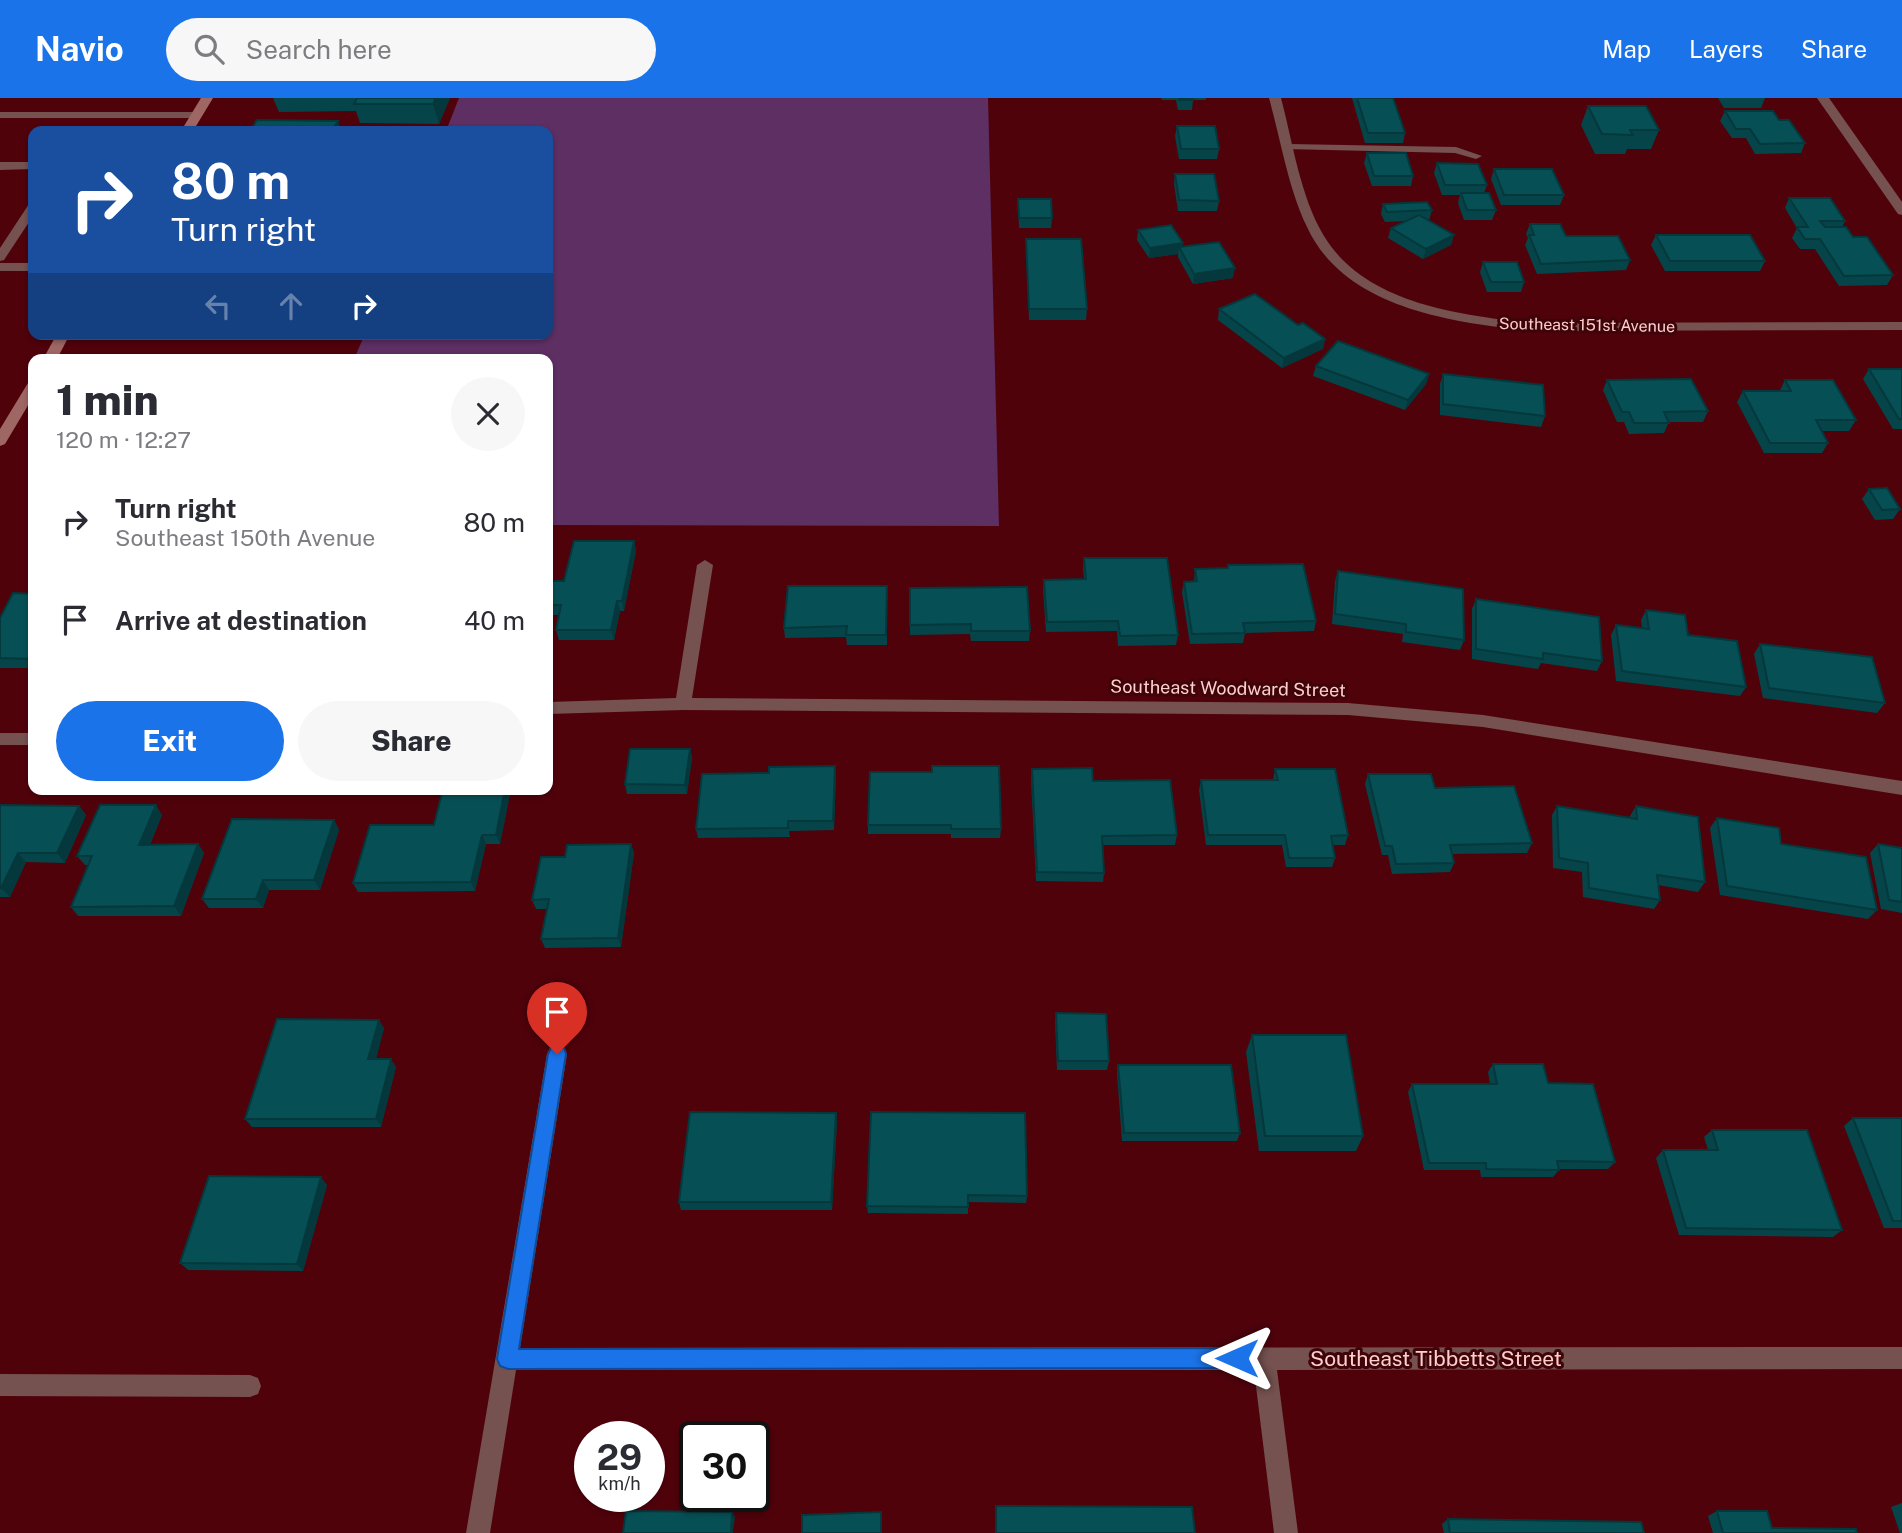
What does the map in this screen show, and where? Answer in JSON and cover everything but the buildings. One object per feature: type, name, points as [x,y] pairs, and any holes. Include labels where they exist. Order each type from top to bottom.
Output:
[{"type":"main road","points":[[190,126],[207,98]]},
{"type":"main road","points":[[0,441],[28,394]]},
{"type":"street","name":"Southeast 151st Avenue","points":[[1275,98],[1309,219],[1320,239],[1335,258],[1382,292],[1416,306],[1472,321],[1531,327],[1902,326]]},
{"type":"street","points":[[1823,98],[1902,211]]},
{"type":"street","points":[[0,115],[197,115]]},
{"type":"street","points":[[1289,147],[1456,150],[1476,156]]},
{"type":"street","points":[[0,166],[28,166]]},
{"type":"street","points":[[0,257],[28,215]]},
{"type":"street","points":[[0,232],[17,232]]},
{"type":"street","points":[[0,267],[28,267]]},
{"type":"street","points":[[683,705],[705,565]]},
{"type":"street","name":"Southeast Woodward Street","points":[[553,708],[683,705],[1348,709],[1483,721],[1902,788]]},
{"type":"street","points":[[0,739],[28,739]]},
{"type":"street","points":[[478,1533],[557,1054]]},
{"type":"street","points":[[1264,1358],[1286,1533]]},
{"type":"street","name":"Southeast Tibbetts Street","points":[[508,1359],[1902,1358]]},
{"type":"street","points":[[0,1385],[250,1386]]},
{"type":"shaded area","points":[[459,98],[988,98],[999,526],[553,525],[553,354],[356,354],[362,340],[553,340],[553,126],[448,126]]},
{"type":"route","points":[[557,1054],[508,1359],[1237,1358]]}]
